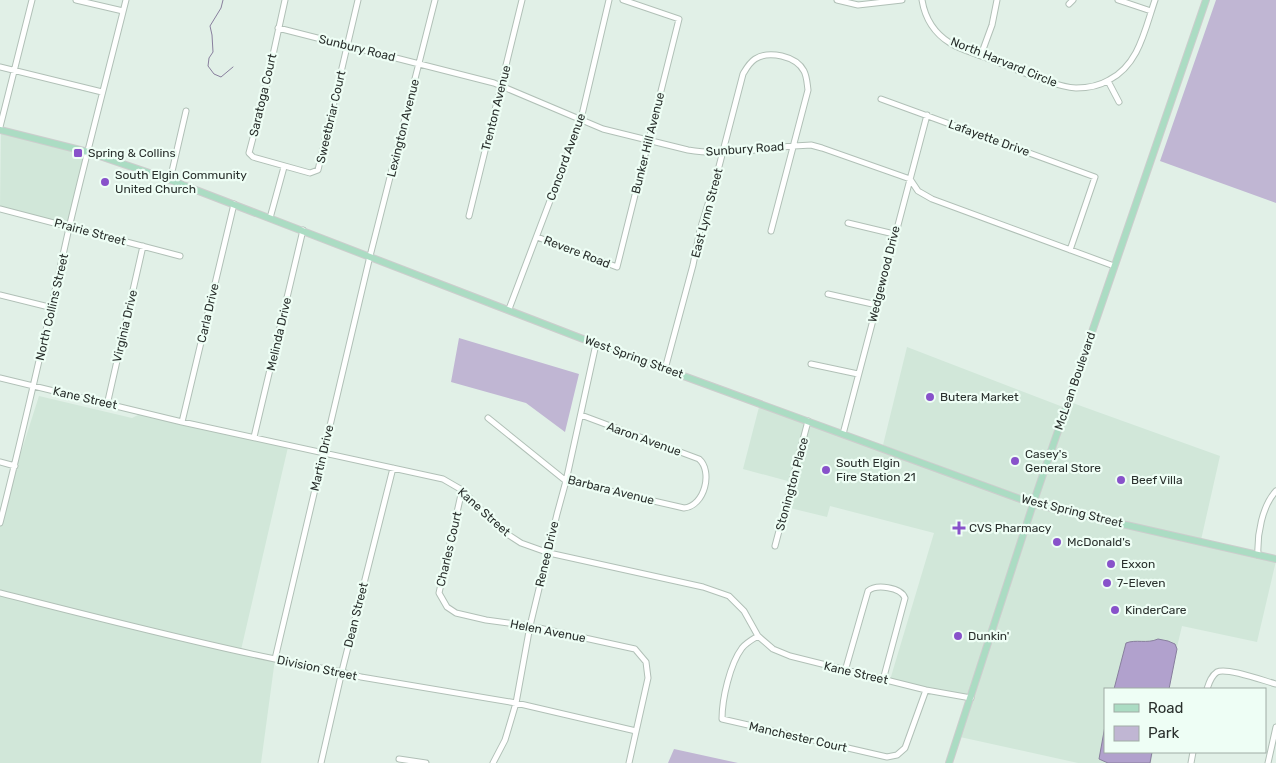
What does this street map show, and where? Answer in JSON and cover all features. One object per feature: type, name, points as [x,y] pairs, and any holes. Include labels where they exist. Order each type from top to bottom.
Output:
[{"type":"main road","name":"McLean Boulevard","points":[[949,763],[1114,266],[1206,0]]},
{"type":"main road","name":"West Spring Street","points":[[0,129],[88,152],[170,180],[596,344],[1034,504],[1276,559]]},
{"type":"street","points":[[0,129],[32,0]]},
{"type":"street","points":[[76,0],[123,11]]},
{"type":"street","name":"North Collins Street","points":[[0,523],[53,308],[102,92],[126,0]]},
{"type":"street","name":"Saratoga Court","points":[[284,167],[253,157],[249,152],[264,96],[285,0]]},
{"type":"street","name":"Sweetbriar Court","points":[[284,167],[310,172],[318,170],[358,0]]},
{"type":"street","name":"Lexington Avenue","points":[[370,256],[435,0]]},
{"type":"street","name":"Trenton Avenue","points":[[469,216],[522,0]]},
{"type":"street","name":"Concord Avenue","points":[[509,310],[581,119],[609,0]]},
{"type":"street","name":"Bunker Hill Avenue","points":[[617,267],[679,20],[624,0]]},
{"type":"street","points":[[837,0],[858,4],[902,0]]},
{"type":"street","name":"North Harvard Circle","points":[[922,0],[924,13],[930,23],[951,44],[1067,87],[1086,87],[1108,81]]},
{"type":"street","points":[[981,55],[992,25],[997,0]]},
{"type":"street","points":[[1118,0],[1151,11]]},
{"type":"street","points":[[1119,102],[1108,81],[1123,70],[1135,54],[1155,0]]},
{"type":"street","name":"Sunbury Road","points":[[278,28],[419,63],[501,86],[602,128],[700,152],[811,145],[822,148],[910,178],[918,191],[932,199],[1114,266]]},
{"type":"street","name":"East Lynn Street","points":[[665,369],[693,265],[700,230],[743,74],[748,65],[765,55],[790,59],[798,63],[805,74],[808,90],[793,146]]},
{"type":"street","points":[[0,67],[102,92]]},
{"type":"street","name":"Lafayette Drive","points":[[881,99],[1095,178],[1070,250]]},
{"type":"street","points":[[170,180],[186,111]]},
{"type":"street","name":"Wedgewood Drive","points":[[844,434],[894,234],[927,115]]},
{"type":"street","points":[[771,231],[793,146]]},
{"type":"street","points":[[270,218],[284,167]]},
{"type":"street","name":"Carla Drive","points":[[182,422],[234,204]]},
{"type":"street","name":"Prairie Street","points":[[0,209],[180,256]]},
{"type":"street","points":[[848,223],[894,234]]},
{"type":"street","name":"Melinda Drive","points":[[254,437],[303,230]]},
{"type":"street","name":"Revere Road","points":[[538,237],[617,267]]},
{"type":"street","name":"Virginia Drive","points":[[108,405],[143,246]]},
{"type":"street","name":"Martin Drive","points":[[275,660],[370,256]]},
{"type":"street","points":[[828,294],[877,305]]},
{"type":"street","points":[[0,295],[53,308]]},
{"type":"street","name":"Renee Drive","points":[[493,763],[505,740],[516,703],[530,626],[566,481],[596,344]]},
{"type":"street","points":[[811,364],[858,374]]},
{"type":"street","name":"Kane Street","points":[[0,378],[182,422],[443,479],[462,490],[501,530],[521,543],[549,553],[702,587],[729,596],[744,611],[758,636],[773,649],[790,656],[845,671],[970,698]]},
{"type":"street","name":"Aaron Avenue","points":[[581,415],[699,459],[705,466],[706,476],[701,498],[694,506]]},
{"type":"street","name":"Barbara Avenue","points":[[488,418],[566,481],[680,507],[694,506]]},
{"type":"street","name":"Stonington Place","points":[[775,546],[808,421]]},
{"type":"street","points":[[0,462],[15,466]]},
{"type":"street","name":"Dean Street","points":[[321,763],[393,468]]},
{"type":"street","name":"Charles Court","points":[[447,607],[439,593],[462,490]]},
{"type":"street","points":[[1258,555],[1258,544],[1265,512],[1276,491]]},
{"type":"street","points":[[845,671],[868,591],[877,587],[900,591],[905,595],[905,598],[883,680]]},
{"type":"street","name":"Division Street","points":[[0,593],[149,631],[275,660],[342,671],[360,677],[516,703],[636,731]]},
{"type":"street","name":"Helen Avenue","points":[[447,607],[456,613],[486,620],[530,626],[634,649],[646,662],[648,678],[636,731]]},
{"type":"street","name":"Manchester Court","points":[[758,636],[744,646],[735,660],[722,706],[722,719],[886,756],[897,755],[905,748],[926,690]]},
{"type":"street","points":[[1208,688],[1210,680],[1216,672],[1225,671],[1276,684]]},
{"type":"street","points":[[1268,763],[1276,727]]},
{"type":"street","points":[[629,763],[636,731]]},
{"type":"street","points":[[399,759],[426,763]]},
{"type":"shaded area","points":[[1,131],[87,153],[69,225],[0,208]]},
{"type":"shaded area","points":[[907,347],[1063,407],[1032,500],[883,445]]},
{"type":"shaded area","points":[[39,396],[132,418],[142,413],[288,447],[241,650],[275,659],[261,763],[0,763],[0,518]]},
{"type":"shaded area","points":[[1070,402],[1220,456],[1201,540],[1037,502]]},
{"type":"shaded area","points":[[759,407],[1031,505],[969,697],[890,680],[934,533],[830,506],[827,517],[790,508],[795,483],[743,469]]},
{"type":"shaded area","points":[[1035,507],[1276,561],[1257,642],[1182,626],[1167,688],[1104,688],[1104,753],[1153,753],[1151,763],[1078,763],[960,737]]},
{"type":"shaded area","points":[[1158,639],[1175,644],[1177,649],[1169,688],[1114,688],[1126,643]]},
{"type":"shaded area","points":[[1104,732],[1104,753],[1152,753],[1150,763],[1108,763],[1099,759]]},
{"type":"green space","points":[[1216,0],[1276,0],[1276,203],[1160,161]]},
{"type":"green space","points":[[459,338],[579,374],[565,432],[526,403],[451,382]]},
{"type":"green space","points":[[674,749],[738,763],[668,763]]},
{"type":"waterway","points":[[223,0],[221,8],[210,26],[213,52],[209,58],[208,66],[214,74],[221,77],[233,67]]},
{"type":"place","name":"Spring & Collins","points":[[78,153]]},
{"type":"place","name":"South Elgin Community United Church","points":[[105,182]]},
{"type":"place","name":"Butera Market","points":[[930,397]]},
{"type":"place","name":"Casey's General Store","points":[[1015,461]]},
{"type":"place","name":"South Elgin Fire Station 21","points":[[826,470]]},
{"type":"place","name":"Beef Villa","points":[[1121,480]]},
{"type":"place","name":"CVS Pharmacy","points":[[959,528]]},
{"type":"place","name":"McDonald's","points":[[1057,542]]},
{"type":"place","name":"Exxon","points":[[1111,564]]},
{"type":"place","name":"7-Eleven","points":[[1107,583]]},
{"type":"place","name":"KinderCare","points":[[1115,610]]},
{"type":"place","name":"Dunkin'","points":[[958,636]]}]
